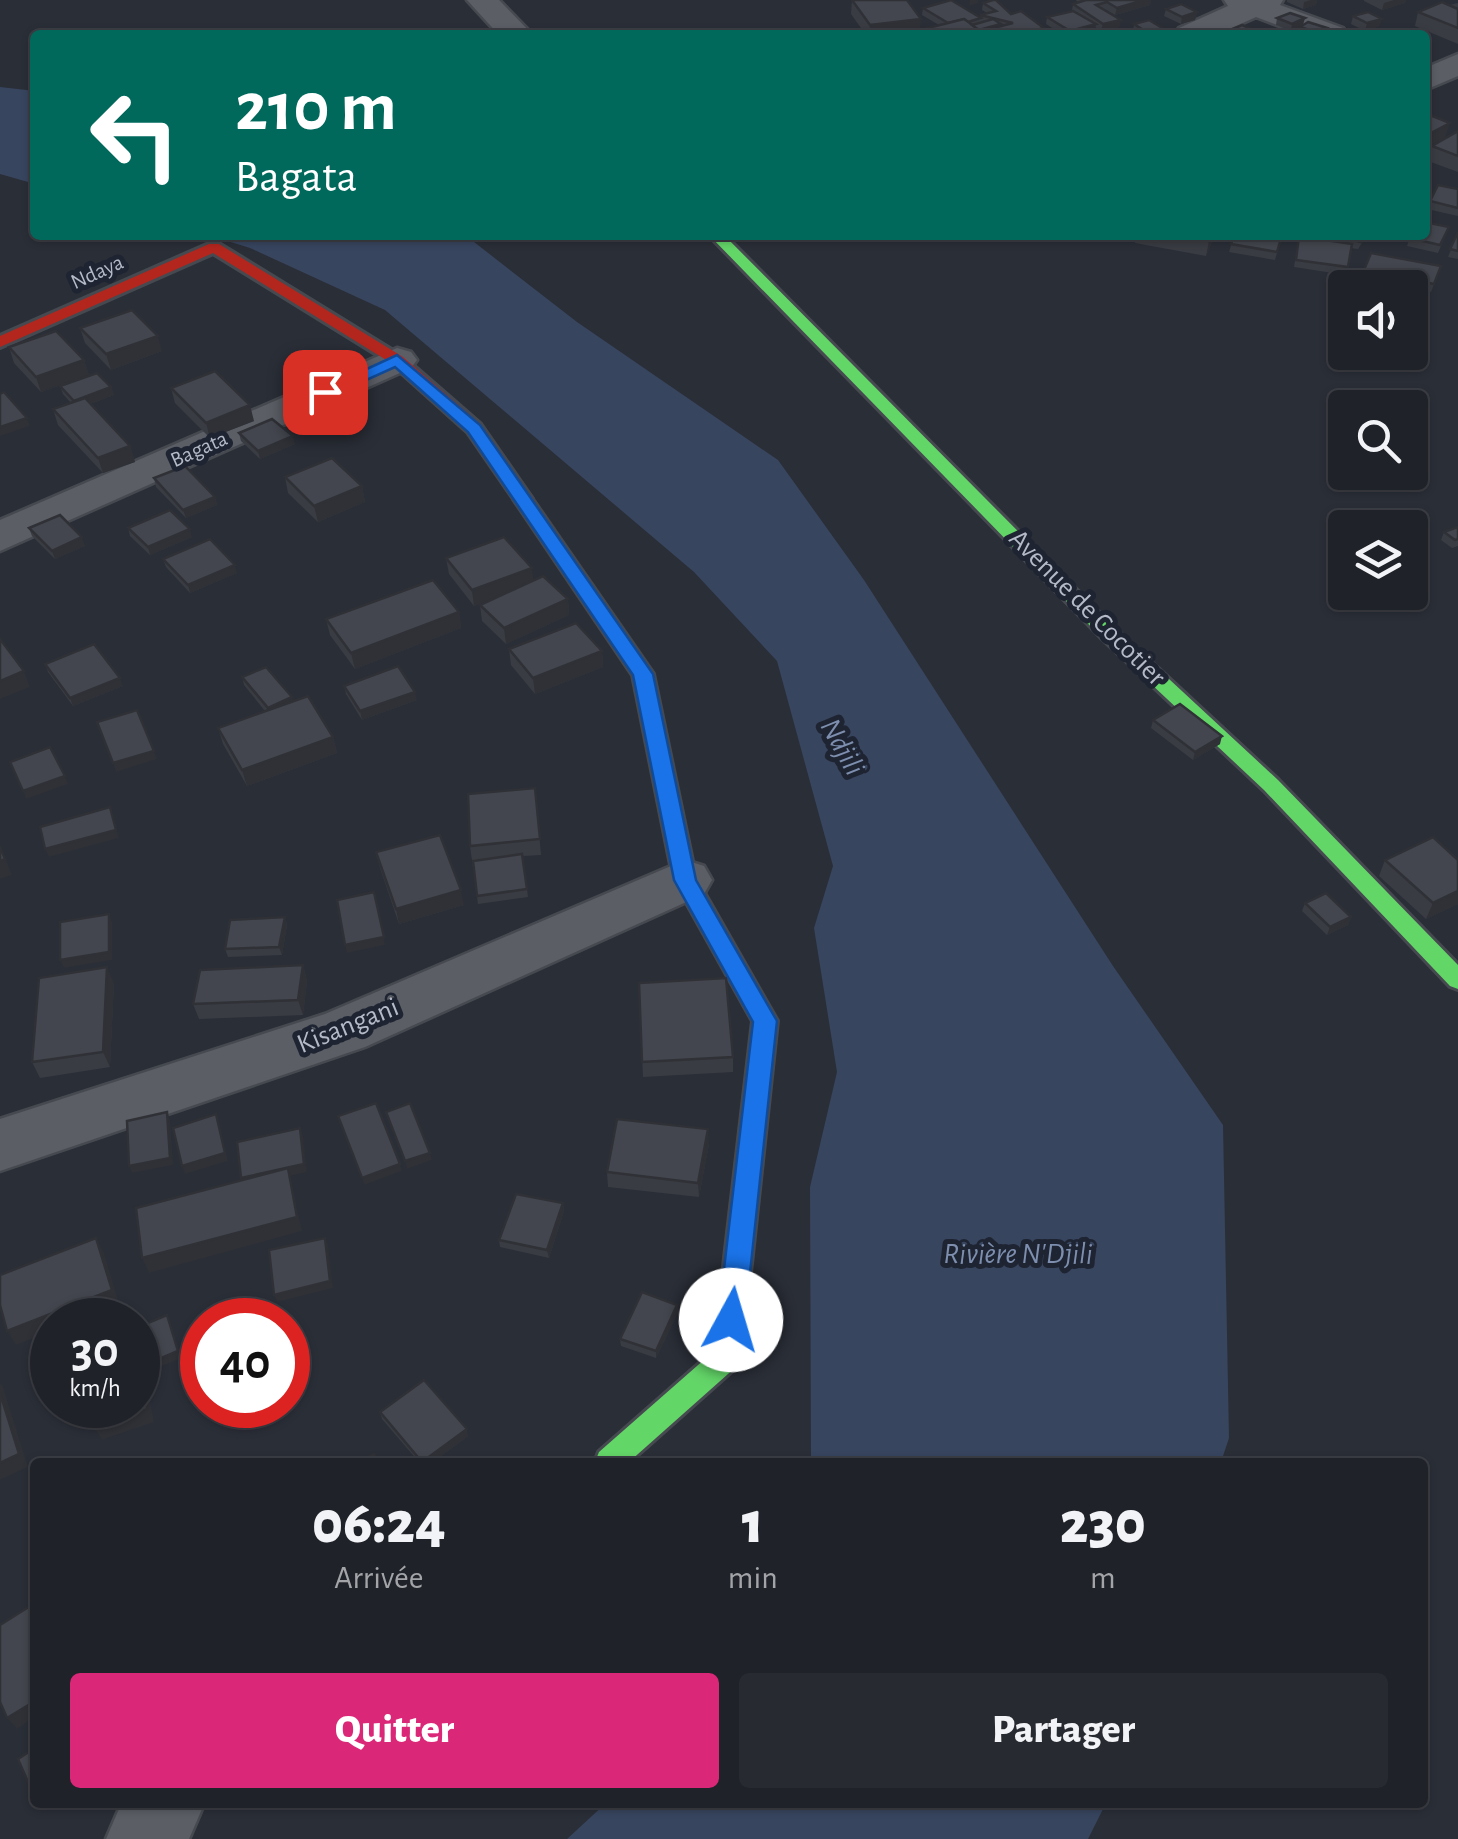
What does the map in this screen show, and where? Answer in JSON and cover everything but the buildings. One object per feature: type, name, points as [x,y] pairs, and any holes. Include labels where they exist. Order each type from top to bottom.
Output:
[{"type":"street","points":[[482,0],[512,30]]},
{"type":"street","points":[[1200,30],[1254,2],[1320,30]]},
{"type":"street","name":"Avenue de Cocotier","points":[[721,240],[1108,633],[1271,785],[1458,980]]},
{"type":"street","name":"Ndaya","points":[[0,342],[214,247],[397,360]]},
{"type":"street","points":[[397,360],[474,428],[643,674],[685,880],[765,1021],[727,1357],[613,1458]]},
{"type":"street","name":"Bagata","points":[[0,537],[397,360]]},
{"type":"street","name":"Kisangani","points":[[0,1145],[344,1031],[685,880]]},
{"type":"street","points":[[146,1839],[163,1808]]},
{"type":"water","points":[[0,87],[30,90],[30,183],[0,174]]},
{"type":"water","name":"Rivière N'Djili","points":[[224,240],[471,240],[577,322],[778,460],[864,580],[1113,966],[1223,1125],[1229,1438],[1222,1458],[811,1458],[810,1187],[837,1072],[814,928],[833,866],[777,661],[694,572],[385,310]]},
{"type":"water","points":[[600,1808],[1104,1808],[1088,1839],[567,1839]]},
{"type":"traffic: fast","points":[[721,240],[1108,633],[1271,785],[1458,980]]},
{"type":"traffic: fast","points":[[613,1458],[727,1357],[765,1021],[692,892]]},
{"type":"traffic: slow","points":[[523,499],[643,674],[685,880],[692,892]]},
{"type":"traffic: jam","points":[[0,342],[214,247],[397,360],[474,428],[523,499]]},
{"type":"route","points":[[325,392],[397,360],[418,378],[474,428],[643,674],[685,880],[765,1021],[731,1320]]},
{"type":"water label","name":"Ndjili","points":[[842,747]]}]
